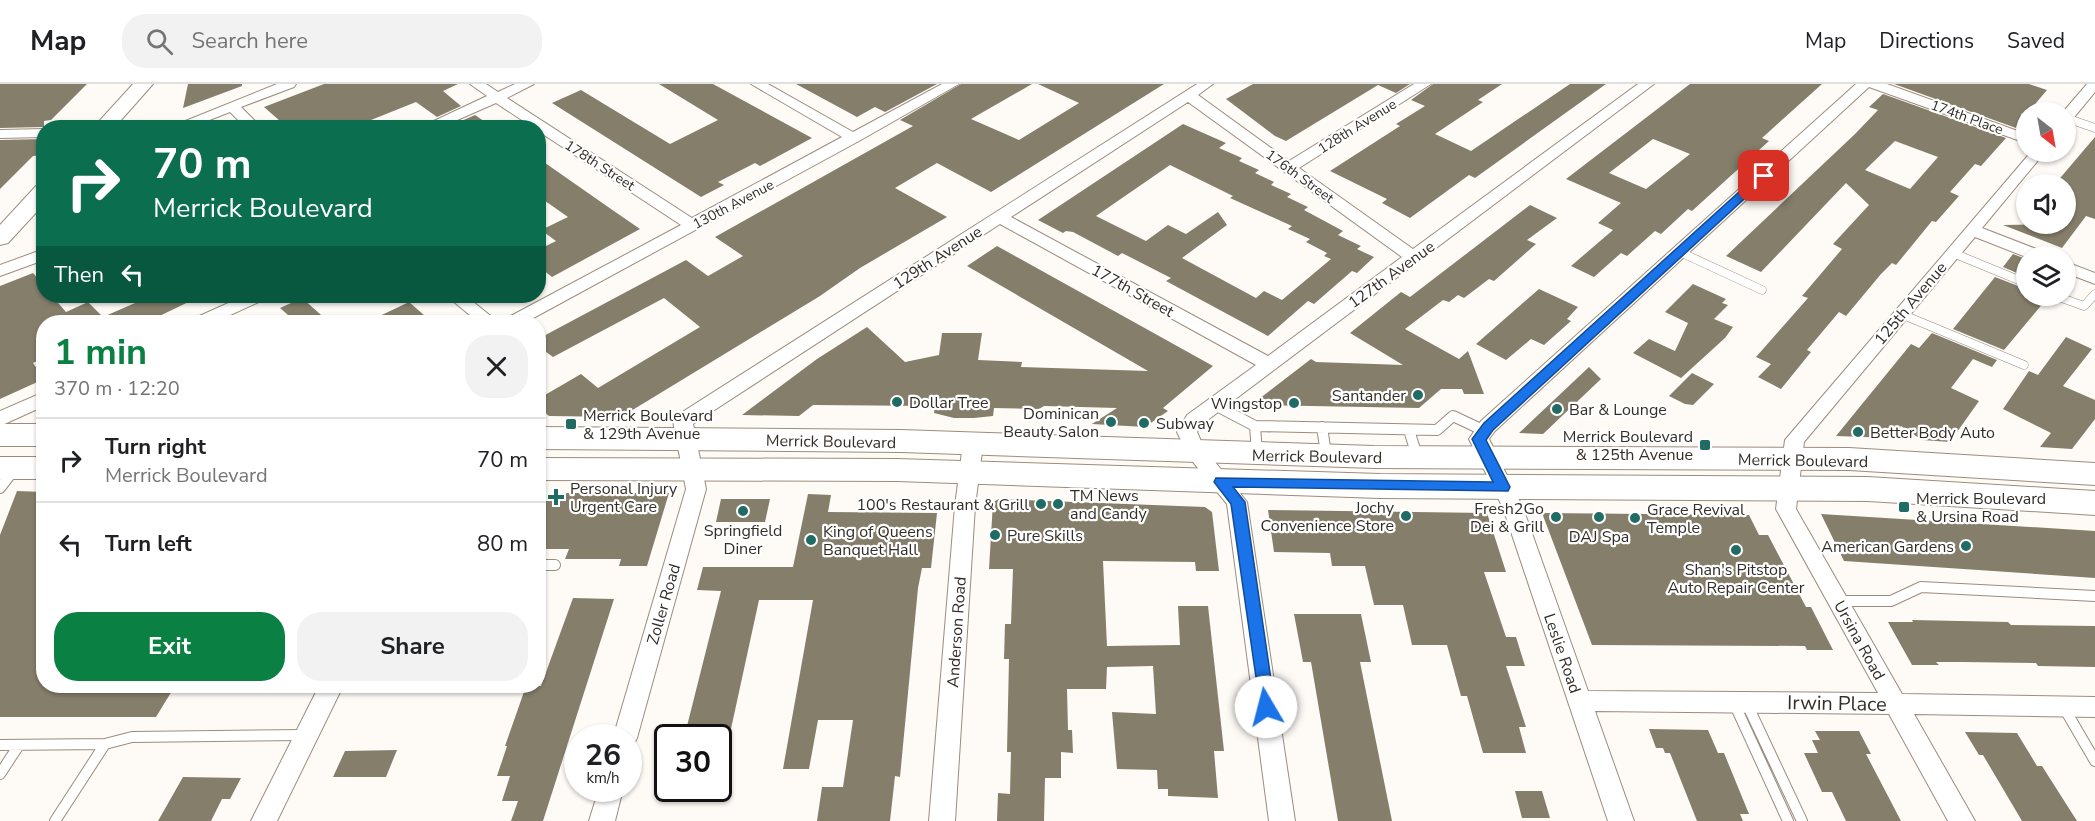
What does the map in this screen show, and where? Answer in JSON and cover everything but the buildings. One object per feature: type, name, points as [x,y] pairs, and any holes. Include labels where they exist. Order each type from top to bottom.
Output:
[{"type":"main road","points":[[110,120],[143,84]]},
{"type":"main road","points":[[0,238],[36,200]]},
{"type":"main road","points":[[0,435],[36,435]]},
{"type":"main road","name":"Merrick Boulevard","points":[[546,438],[687,439],[971,458],[1221,482],[1503,487],[1791,474],[1883,461],[2095,474]]},
{"type":"main road","name":"Merrick Boulevard","points":[[546,469],[692,469],[1196,452],[1256,440],[1326,456],[1413,444],[1487,445],[1791,474],[1884,489],[2095,502]]},
{"type":"street","points":[[196,120],[290,84]]},
{"type":"street","name":"178th Street","points":[[477,84],[532,120]]},
{"type":"street","points":[[444,120],[527,84]]},
{"type":"street","points":[[758,84],[854,138]]},
{"type":"street","name":"130th Avenue","points":[[526,315],[952,84]]},
{"type":"street","name":"129th Avenue","points":[[687,439],[683,422],[1206,84]]},
{"type":"street","name":"128th Avenue","points":[[1289,167],[1424,84]]},
{"type":"street","name":"127th Avenue","points":[[1282,821],[1238,502],[1196,452],[1187,432],[1194,420],[1268,364],[1647,84]]},
{"type":"street","points":[[1487,445],[1680,252],[1864,84]]},
{"type":"street","name":"174th Place","points":[[1874,84],[2016,135]]},
{"type":"street","points":[[2076,106],[2094,84]]},
{"type":"street","name":"176th Street","points":[[1188,95],[1413,257]]},
{"type":"street","points":[[232,106],[247,120]]},
{"type":"street","name":"178th Street","points":[[546,129],[692,225]]},
{"type":"street","points":[[0,134],[36,133]]},
{"type":"street","name":"125th Avenue","points":[[1791,474],[1795,440],[2030,162]]},
{"type":"street","name":"177th Street","points":[[999,217],[1268,364]]},
{"type":"street","points":[[1972,230],[2016,247]]},
{"type":"street","points":[[0,271],[36,257]]},
{"type":"street","points":[[2076,271],[2095,279]]},
{"type":"street","points":[[216,315],[242,303]]},
{"type":"street","points":[[465,303],[480,315]]},
{"type":"street","points":[[0,419],[36,402]]},
{"type":"street","name":"Zoller Road","points":[[629,724],[696,489],[687,439]]},
{"type":"street","name":"Leslie Road","points":[[1487,445],[1513,508],[1621,821]]},
{"type":"street","name":"Anderson Road","points":[[942,821],[971,458]]},
{"type":"street","name":"Ursina Road","points":[[1791,474],[1786,510],[1962,821]]},
{"type":"street","points":[[264,821],[328,693]]},
{"type":"street","name":"Irwin Place","points":[[1580,701],[1740,701],[2095,707]]},
{"type":"street","points":[[602,821],[607,802]]},
{"type":"lane","points":[[2076,121],[2095,128]]},
{"type":"lane","points":[[1680,252],[1762,290]]},
{"type":"lane","points":[[1953,253],[2016,279]]},
{"type":"lane","points":[[2076,303],[2084,306],[2095,294]]},
{"type":"lane","points":[[1901,314],[2025,365]]},
{"type":"lane","points":[[1215,405],[1256,440],[1322,427],[1413,444],[1437,430],[1453,416],[1487,445]]},
{"type":"lane","points":[[1322,427],[1326,456]]},
{"type":"lane","points":[[546,565],[555,565]]},
{"type":"lane","points":[[1838,601],[1892,602],[1921,587],[2095,596]]},
{"type":"lane","points":[[1740,701],[1788,821]]},
{"type":"lane","points":[[1740,701],[1802,821]]},
{"type":"lane","points":[[2063,706],[2095,761]]},
{"type":"lane","points":[[0,745],[105,744],[132,737],[307,735]]},
{"type":"lane","points":[[55,821],[105,744]]},
{"type":"lane","points":[[0,774],[19,745]]},
{"type":"place","name":"Santander","points":[[1418,395]]},
{"type":"place","name":"Dollar Tree","points":[[897,402]]},
{"type":"place","name":"Wingstop","points":[[1294,403]]},
{"type":"place","name":"Bar & Lounge","points":[[1557,409]]},
{"type":"place","name":"Dominican Beauty Salon","points":[[1111,422]]},
{"type":"place","name":"Subway","points":[[1144,423]]},
{"type":"place","name":"Merrick Boulevard & 129th Avenue","points":[[571,424]]},
{"type":"place","name":"Better Body Auto","points":[[1858,432]]},
{"type":"place","name":"Merrick Boulevard & 125th Avenue","points":[[1705,445]]},
{"type":"place","name":"Personal Injury Urgent Care","points":[[556,497]]},
{"type":"place","name":"100's Restaurant & Grill","points":[[1041,504]]},
{"type":"place","name":"TM News and Candy","points":[[1058,504]]},
{"type":"place","name":"Merrick Boulevard & Ursina Road","points":[[1904,507]]},
{"type":"place","name":"Springfield Diner","points":[[743,511]]},
{"type":"place","name":"Jochy Convenience Store","points":[[1406,516]]},
{"type":"place","name":"Fresh2Go Dei & Grill","points":[[1556,517]]},
{"type":"place","name":"DAJ Spa","points":[[1599,517]]},
{"type":"place","name":"Grace Revival Temple","points":[[1635,518]]},
{"type":"place","name":"Pure Skills","points":[[995,535]]},
{"type":"place","name":"King of Queens Banquet Hall","points":[[811,540]]},
{"type":"place","name":"American Gardens","points":[[1966,546]]},
{"type":"place","name":"Shan's Pitstop Auto Repair Center","points":[[1736,550]]},
{"type":"route","points":[[1266,707],[1238,502],[1221,482],[1503,487],[1479,439],[1488,426],[1764,176]]}]
